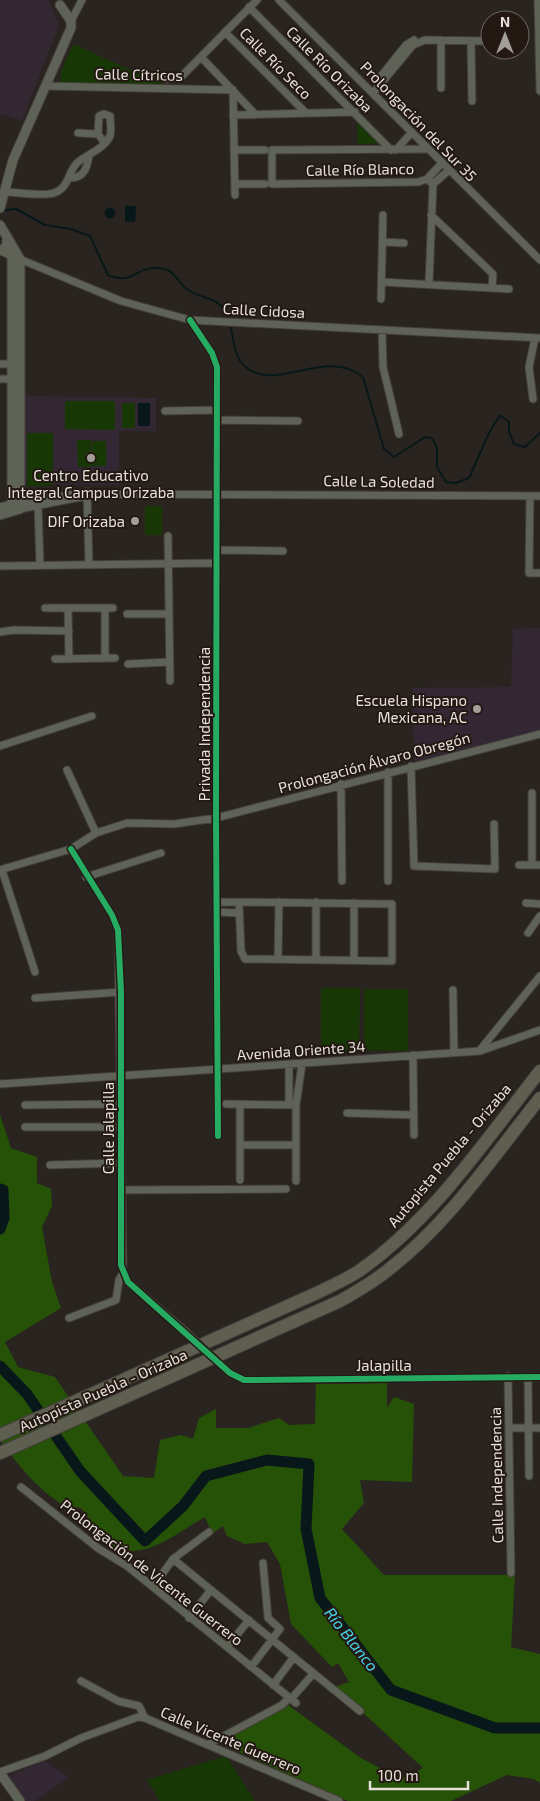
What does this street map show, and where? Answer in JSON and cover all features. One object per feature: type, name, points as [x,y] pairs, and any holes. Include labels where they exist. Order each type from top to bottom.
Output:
[{"type":"highway","name":"Autopista Puebla - Orizaba","points":[[0,1435],[319,1292],[357,1272],[390,1247],[416,1222],[540,1071]]},
{"type":"highway","name":"Autopista Puebla - Orizaba","points":[[0,1453],[91,1414],[340,1301],[388,1271],[435,1227],[540,1098]]},
{"type":"street","points":[[0,208],[16,152],[69,32],[71,21],[82,0]]},
{"type":"street","points":[[166,79],[177,79],[184,74],[257,0]]},
{"type":"street","name":"Prolongación del Sur 35","points":[[279,0],[412,132],[448,171],[540,260]]},
{"type":"street","points":[[538,0],[540,91]]},
{"type":"street","points":[[59,3],[71,21]]},
{"type":"street","points":[[59,3],[69,32]]},
{"type":"street","name":"Calle Río Orizaba","points":[[250,7],[393,150]]},
{"type":"street","name":"Calle Río Seco","points":[[225,32],[306,113]]},
{"type":"street","points":[[371,91],[413,45],[424,40],[480,41]]},
{"type":"street","points":[[441,40],[441,88]]},
{"type":"street","points":[[471,41],[472,101]]},
{"type":"street","points":[[202,57],[255,114]]},
{"type":"street","points":[[173,73],[184,74]]},
{"type":"street","name":"Calle Cítricos","points":[[46,86],[233,90]]},
{"type":"street","points":[[233,90],[235,195]]},
{"type":"street","points":[[233,114],[355,112]]},
{"type":"street","points":[[4,192],[56,192],[70,178],[76,164],[90,156],[104,142],[110,136],[110,124],[98,124],[98,134],[104,142]]},
{"type":"street","points":[[393,150],[412,132]]},
{"type":"street","points":[[78,133],[98,134]]},
{"type":"street","points":[[234,150],[427,149]]},
{"type":"street","points":[[268,150],[268,184]]},
{"type":"street","points":[[70,178],[78,177],[86,171],[90,156]]},
{"type":"street","name":"Calle Río Blanco","points":[[235,184],[418,182],[427,179],[441,164]]},
{"type":"street","name":"Calle Río Blanco","points":[[434,184],[448,171]]},
{"type":"street","points":[[427,179],[434,184],[429,283]]},
{"type":"street","points":[[381,299],[383,215]]},
{"type":"street","points":[[431,215],[493,274],[492,287]]},
{"type":"street","points":[[0,225],[7,245],[0,250]]},
{"type":"street","points":[[4,237],[16,257],[16,502]]},
{"type":"street","points":[[383,242],[404,243]]},
{"type":"street","name":"Calle Cidosa","points":[[0,250],[121,302],[190,320],[538,338]]},
{"type":"street","points":[[382,282],[429,283],[509,289]]},
{"type":"street","name":"Privada Independencia","points":[[190,320],[216,360],[218,420],[216,818],[218,1136]]},
{"type":"street","points":[[382,330],[383,367],[399,434]]},
{"type":"street","points":[[533,399],[529,367],[538,338]]},
{"type":"street","points":[[0,364],[16,364]]},
{"type":"street","points":[[0,379],[16,379]]},
{"type":"street","points":[[165,411],[217,410]]},
{"type":"street","points":[[218,420],[298,420]]},
{"type":"street","name":"Calle La Soledad","points":[[87,494],[217,493],[540,496]]},
{"type":"street","points":[[0,508],[16,502],[69,494],[87,494]]},
{"type":"street","points":[[0,515],[16,502],[38,505],[87,494]]},
{"type":"street","points":[[87,494],[89,564]]},
{"type":"street","points":[[530,496],[529,573],[540,573]]},
{"type":"street","points":[[38,505],[40,565]]},
{"type":"street","points":[[168,536],[170,681]]},
{"type":"street","points":[[217,550],[283,551]]},
{"type":"street","points":[[0,566],[217,562]]},
{"type":"street","points":[[45,608],[113,608]]},
{"type":"street","points":[[68,608],[69,658]]},
{"type":"street","points":[[105,608],[105,657]]},
{"type":"street","points":[[127,614],[168,614]]},
{"type":"street","points":[[2,631],[69,631]]},
{"type":"street","points":[[55,659],[115,658]]},
{"type":"street","points":[[128,664],[169,662]]},
{"type":"street","points":[[0,746],[92,716]]},
{"type":"street","name":"Prolongación Álvaro Obregón","points":[[1,870],[70,849],[96,833],[136,822],[174,824],[216,818],[341,784],[540,734]]},
{"type":"street","points":[[411,766],[414,866],[495,869],[494,824]]},
{"type":"street","points":[[67,770],[96,833]]},
{"type":"street","points":[[388,772],[388,880]]},
{"type":"street","points":[[341,784],[342,881]]},
{"type":"street","points":[[519,865],[536,865],[532,794]]},
{"type":"street","name":"Calle Jalapilla","points":[[69,1318],[116,1300],[119,1280],[123,1273],[120,1163],[120,992],[117,923],[86,877],[70,849]]},
{"type":"street","points":[[86,877],[161,853]]},
{"type":"street","points":[[1,870],[35,972]]},
{"type":"street","points":[[216,902],[239,902],[316,902],[392,904],[392,961],[246,959],[242,956],[239,902]]},
{"type":"street","points":[[278,959],[279,902]]},
{"type":"street","points":[[316,902],[316,960]]},
{"type":"street","points":[[354,903],[354,960]]},
{"type":"street","points":[[526,903],[540,904]]},
{"type":"street","points":[[216,912],[239,913]]},
{"type":"street","points":[[528,933],[540,916]]},
{"type":"street","points":[[480,1051],[540,976]]},
{"type":"street","points":[[453,990],[454,1052]]},
{"type":"street","points":[[35,998],[120,992]]},
{"type":"street","name":"Avenida Oriente 34","points":[[0,1084],[120,1074],[218,1070],[480,1051],[540,1030]]},
{"type":"street","points":[[413,1055],[414,1135]]},
{"type":"street","points":[[289,1064],[296,1145],[296,1181]]},
{"type":"street","points":[[293,1105],[302,1064]]},
{"type":"street","points":[[25,1105],[120,1104]]},
{"type":"street","points":[[226,1104],[293,1105]]},
{"type":"street","points":[[240,1104],[240,1180]]},
{"type":"street","points":[[347,1113],[414,1115]]},
{"type":"street","points":[[25,1127],[120,1127]]},
{"type":"street","points":[[240,1145],[296,1145]]},
{"type":"street","points":[[50,1165],[120,1163]]},
{"type":"street","points":[[121,1190],[286,1189]]},
{"type":"street","name":"Jalapilla","points":[[123,1273],[128,1282],[230,1373],[244,1380],[540,1377]]},
{"type":"street","name":"Calle Independencia","points":[[508,1376],[511,1573]]},
{"type":"street","points":[[528,1377],[529,1476]]},
{"type":"street","points":[[510,1428],[540,1428]]},
{"type":"street","name":"Prolongación de Vicente Guerrero","points":[[21,1486],[100,1549],[127,1566],[273,1685],[289,1701]]},
{"type":"street","points":[[153,1587],[173,1559],[209,1532]]},
{"type":"street","points":[[173,1559],[210,1591],[294,1657],[312,1674],[360,1711]]},
{"type":"street","points":[[250,1667],[280,1629],[268,1618],[263,1563]]},
{"type":"street","points":[[189,1618],[210,1591]]},
{"type":"street","points":[[227,1647],[249,1620]]},
{"type":"street","points":[[273,1685],[294,1657]]},
{"type":"street","points":[[209,1744],[289,1701],[312,1674]]},
{"type":"street","points":[[80,1681],[118,1701],[139,1706],[145,1718]]},
{"type":"street","name":"Calle Vicente Guerrero","points":[[0,1772],[45,1756],[81,1738],[131,1719],[145,1718],[339,1801]]},
{"type":"street","points":[[0,1772],[20,1801]]},
{"type":"shaded area","points":[[0,0],[49,0],[59,25],[22,121],[0,114]]},
{"type":"shaded area","points":[[125,206],[136,206],[135,222],[125,222]]},
{"type":"shaded area","points":[[108,208],[112,208],[115,213],[114,217],[108,218],[105,215],[105,211]]},
{"type":"shaded area","name":"Centro Educativo Integral Campus Orizaba","points":[[23,396],[156,398],[156,431],[119,431],[119,485],[23,484]]},
{"type":"shaded area","points":[[138,403],[150,403],[150,426],[138,426]]},
{"type":"shaded area","name":"Escuela Hispano Mexicana, AC","points":[[540,628],[540,730],[414,762],[413,688],[511,687],[513,629]]},
{"type":"shaded area","points":[[45,1761],[69,1777],[35,1801],[27,1801],[9,1776]]},
{"type":"green space","points":[[75,45],[148,78],[153,74],[162,80],[162,85],[60,84],[61,72],[72,46]]},
{"type":"green space","points":[[357,119],[381,143],[358,144]]},
{"type":"green space","points":[[65,401],[115,401],[115,430],[65,429]]},
{"type":"green space","points":[[122,403],[135,403],[135,428],[122,428]]},
{"type":"green space","points":[[27,433],[53,433],[53,485],[27,486]]},
{"type":"green space","points":[[77,440],[91,440],[91,467],[78,467]]},
{"type":"green space","points":[[92,441],[106,441],[106,466],[92,466]]},
{"type":"green space","points":[[145,506],[162,506],[162,535],[145,535]]},
{"type":"green space","points":[[321,988],[360,988],[359,1051],[321,1050]]},
{"type":"green space","points":[[364,989],[408,989],[408,1051],[364,1050]]},
{"type":"green space","points":[[0,1115],[11,1148],[37,1157],[37,1183],[51,1189],[52,1206],[42,1227],[52,1282],[61,1308],[5,1342],[18,1367],[55,1377],[123,1476],[154,1478],[160,1440],[181,1435],[193,1439],[199,1418],[216,1409],[216,1428],[248,1428],[279,1418],[289,1425],[315,1424],[316,1379],[387,1379],[387,1408],[394,1397],[414,1404],[412,1482],[360,1480],[364,1503],[342,1529],[384,1575],[515,1575],[511,1647],[540,1654],[540,1783],[534,1779],[507,1775],[451,1801],[348,1801],[217,1742],[288,1705],[361,1758],[401,1779],[423,1768],[335,1687],[349,1682],[338,1663],[332,1667],[291,1624],[280,1564],[267,1542],[245,1544],[227,1536],[223,1526],[212,1534],[205,1517],[155,1546],[129,1551],[116,1548],[104,1539],[81,1508],[65,1506],[37,1485],[0,1440]]},
{"type":"green space","points":[[226,1756],[255,1801],[160,1801],[147,1780]]},
{"type":"waterway","points":[[5,210],[16,209],[45,225],[71,229],[90,236],[108,275],[116,278],[128,277],[148,269],[167,270],[188,290],[215,301],[224,309],[228,316]]},
{"type":"waterway","points":[[231,328],[238,357],[252,371],[266,375],[331,366],[348,369],[363,377],[384,449],[394,457],[425,437],[432,438],[437,448],[437,467],[446,482],[456,483],[469,478],[489,433],[500,415],[509,422],[509,432],[514,444],[525,447],[540,433]]},
{"type":"waterway","name":"Río Blanco","points":[[0,1189],[3,1190],[4,1218],[0,1229]]},
{"type":"waterway","name":"Río Blanco","points":[[0,1366],[27,1394],[80,1471],[145,1541],[183,1506],[206,1476],[267,1460],[309,1464],[306,1529],[320,1598],[391,1690],[495,1728],[540,1728]]},
{"type":"cycle path","points":[[190,320],[212,353],[217,367],[216,818],[218,1136]]},
{"type":"cycle path","points":[[71,849],[112,915],[118,930],[121,992],[121,1265],[128,1282],[230,1373],[244,1380],[540,1377]]},
{"type":"place","name":"Centro Educativo Integral Campus Orizaba","points":[[91,458]]},
{"type":"place","name":"DIF Orizaba","points":[[135,521]]},
{"type":"place","name":"Escuela Hispano Mexicana, AC","points":[[477,709]]}]
